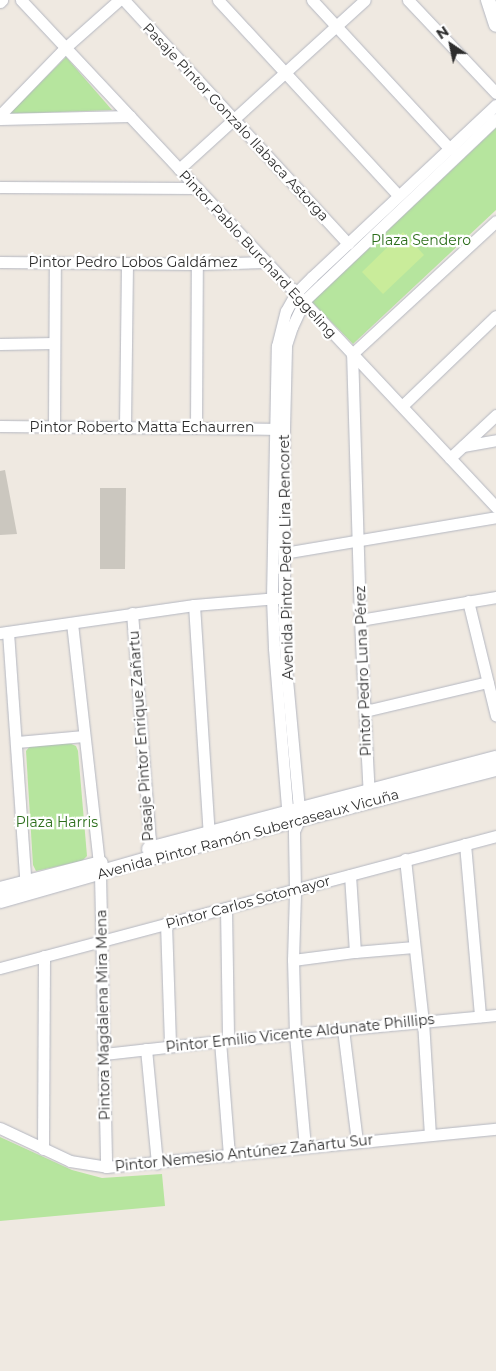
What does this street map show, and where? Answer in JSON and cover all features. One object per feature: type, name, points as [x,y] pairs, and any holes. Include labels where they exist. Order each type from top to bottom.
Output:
[{"type":"street","name":"Pintor Pablo Burchard Eggeling","points":[[21,0],[496,507]]},
{"type":"street","points":[[0,117],[66,47],[119,0]]},
{"type":"street","name":"Pasaje Pintor Gonzalo Ilabaca Astorga","points":[[124,0],[348,244]]},
{"type":"street","points":[[218,0],[398,195]]},
{"type":"street","points":[[312,0],[450,149]]},
{"type":"street","points":[[179,168],[365,0]]},
{"type":"street","points":[[408,0],[496,93]]},
{"type":"street","points":[[488,0],[496,25]]},
{"type":"street","name":"Avenida Pintor Pedro Lira Rencoret","points":[[300,297],[348,244],[398,195],[496,105]]},
{"type":"street","points":[[0,117],[130,116]]},
{"type":"street","name":"Avenida Pintor Pedro Lira Rencoret","points":[[278,598],[284,553],[277,346],[286,311],[496,119]]},
{"type":"street","points":[[0,187],[197,188]]},
{"type":"street","points":[[352,354],[496,221]]},
{"type":"street","name":"Pintor Pedro Lobos Galdámez","points":[[0,262],[197,264],[265,262]]},
{"type":"street","points":[[54,427],[55,262]]},
{"type":"street","points":[[125,427],[127,263]]},
{"type":"street","points":[[196,428],[197,264]]},
{"type":"street","points":[[402,406],[496,316]]},
{"type":"street","points":[[0,344],[54,343]]},
{"type":"street","name":"Pintor Pedro Luna Pérez","points":[[352,354],[360,620],[369,796]]},
{"type":"street","points":[[450,458],[496,415]]},
{"type":"street","name":"Pintor Roberto Matta Echaurren","points":[[0,426],[279,429]]},
{"type":"street","name":"Avenida Pintor Pedro Lira Rencoret","points":[[279,429],[278,598],[286,669],[294,819],[295,891],[293,960],[295,1035],[305,1147]]},
{"type":"street","points":[[462,446],[496,440]]},
{"type":"street","points":[[284,553],[496,517]]},
{"type":"street","points":[[360,620],[496,597]]},
{"type":"street","points":[[26,888],[17,742],[4,632],[194,605],[278,598]]},
{"type":"street","points":[[468,602],[496,716]]},
{"type":"street","points":[[194,605],[209,839]]},
{"type":"street","name":"Pasaje Pintor Enrique Zañartu","points":[[132,613],[150,854]]},
{"type":"street","name":"Pintora Magdalena Mira Mena","points":[[72,623],[99,868],[106,1167]]},
{"type":"street","points":[[365,711],[488,682]]},
{"type":"street","points":[[17,742],[84,736]]},
{"type":"street","name":"Avenida Pintor Ramón Subercaseaux Vicuña","points":[[0,901],[26,888],[150,854],[294,819],[496,758]]},
{"type":"street","name":"Avenida Pintor Ramón Subercaseaux Vicuña","points":[[369,796],[496,769]]},
{"type":"street","name":"Pintor Carlos Sotomayor","points":[[0,968],[496,836]]},
{"type":"street","points":[[465,844],[480,1016]]},
{"type":"street","points":[[405,859],[424,1021],[430,1135]]},
{"type":"street","points":[[350,875],[355,952]]},
{"type":"street","name":"Avenida Pintor Ramón Subercaseaux Vicuña","points":[[0,889],[26,888]]},
{"type":"street","points":[[226,908],[224,1040],[229,1156]]},
{"type":"street","points":[[166,924],[170,1046]]},
{"type":"street","points":[[293,960],[414,947]]},
{"type":"street","points":[[43,1149],[44,956]]},
{"type":"street","name":"Pintor Emilio Vicente Aldunate Phillips","points":[[104,1054],[224,1040],[295,1035],[496,1015]]},
{"type":"street","points":[[343,1029],[357,1142]]},
{"type":"street","points":[[146,1049],[157,1163]]},
{"type":"street","name":"Pintor Nemesio Antúnez Zañartu Sur","points":[[0,1128],[70,1160],[106,1167],[496,1129]]},
{"type":"green space","points":[[66,57],[112,110],[9,114]]},
{"type":"green space","name":"Plaza Sendero","points":[[496,128],[496,210],[353,344],[312,302]]},
{"type":"green space","points":[[403,232],[424,255],[383,294],[362,272]]},
{"type":"green space","name":"Plaza Harris","points":[[67,742],[76,746],[78,751],[87,856],[82,861],[36,871],[33,865],[26,751],[30,746]]},
{"type":"green space","points":[[0,1137],[72,1170],[102,1178],[162,1174],[165,1206],[0,1221]]},
{"type":"building","points":[[5,470],[17,534],[0,535],[0,471]]},
{"type":"building","points":[[100,488],[126,488],[125,569],[100,569]]}]
